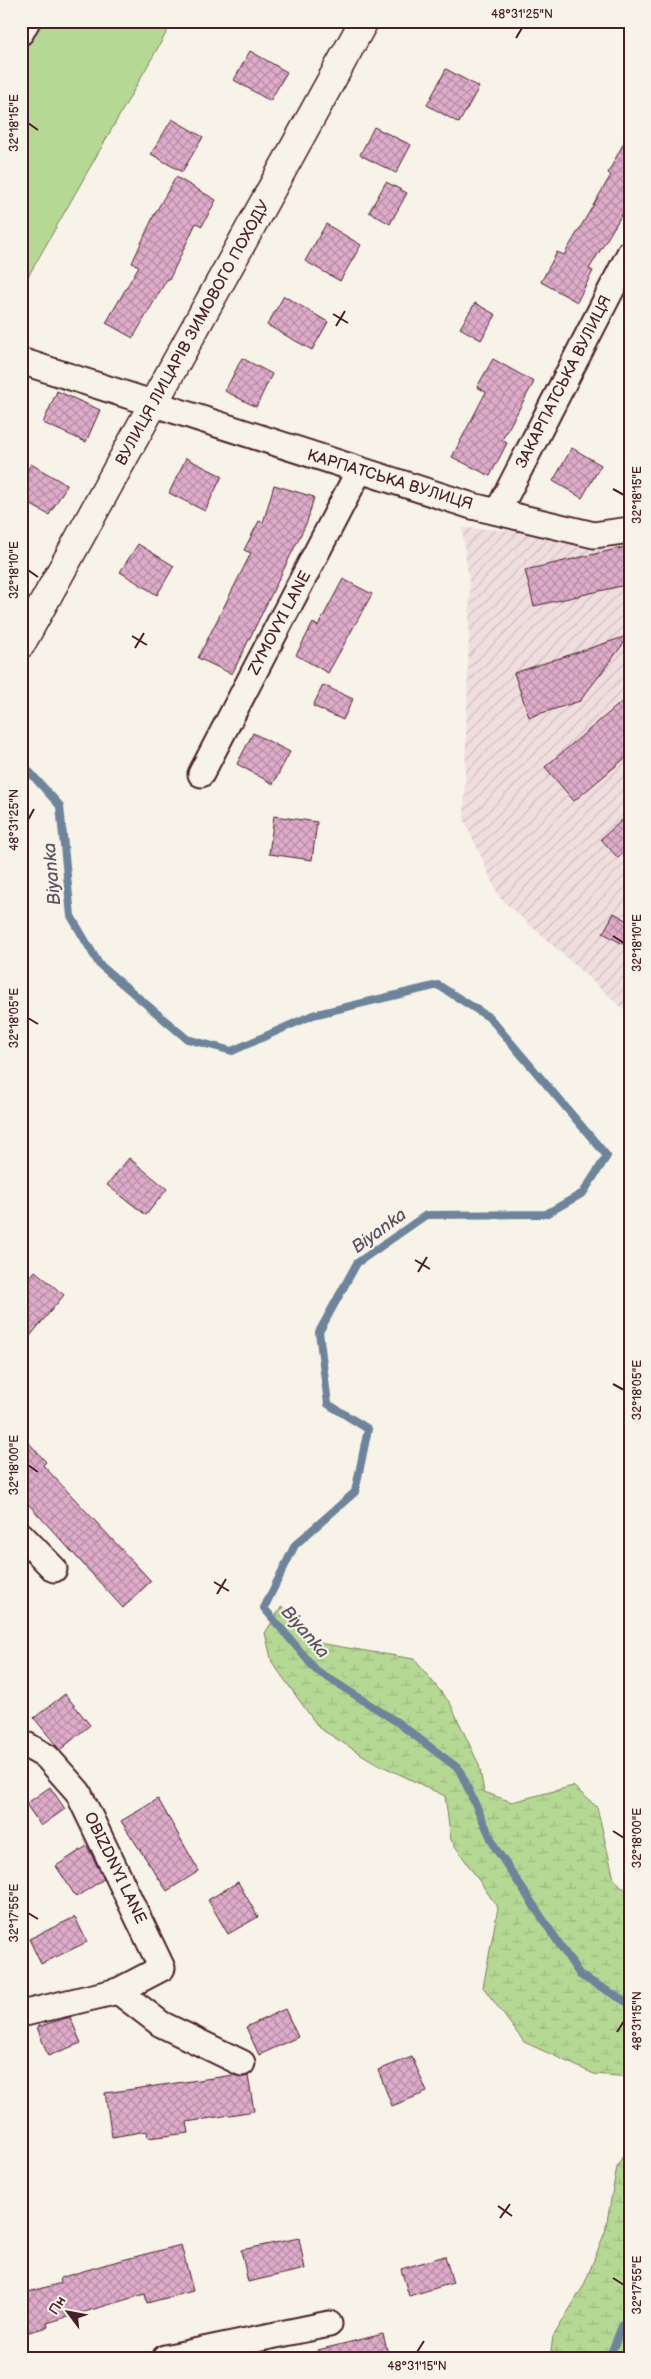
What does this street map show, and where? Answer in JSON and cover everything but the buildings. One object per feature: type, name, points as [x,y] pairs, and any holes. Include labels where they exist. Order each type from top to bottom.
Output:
[{"type":"street","points":[[21,32],[27,21]]},
{"type":"street","name":"ВУЛИЦЯ ЛИЦАРІВ ЗИМОВОГО ПОХОДУ","points":[[21,644],[364,21]]},
{"type":"street","name":"ЗАКАРПАТСЬКА ВУЛИЦЯ","points":[[498,511],[630,253]]},
{"type":"street","name":"КАРПАТСЬКА ВУЛИЦЯ","points":[[21,361],[472,506],[594,535],[630,530]]},
{"type":"street","name":"ZYMOVYI LANE","points":[[200,774],[359,471]]},
{"type":"street","points":[[21,1535],[54,1569]]},
{"type":"street","name":"OBIZDNYI LANE","points":[[21,1742],[47,1757],[78,1792],[162,1968],[118,1991],[21,2014]]},
{"type":"street","points":[[118,1991],[161,2024],[242,2063]]},
{"type":"street","points":[[165,2358],[329,2324]]},
{"type":"shaded area","points":[[462,528],[503,530],[600,542],[630,537],[630,1015],[499,897],[464,819],[470,590]]},
{"type":"green space","points":[[21,21],[173,21],[21,289]]},
{"type":"green space","points":[[282,1606],[306,1641],[414,1659],[450,1703],[479,1765],[484,1792],[512,1802],[573,1786],[597,1807],[614,1879],[630,1894],[630,2077],[594,2074],[524,2042],[483,1987],[498,1908],[451,1840],[445,1796],[374,1762],[319,1728],[272,1662],[265,1633]]},
{"type":"green space","points":[[630,2142],[630,2358],[550,2358],[553,2337],[584,2285],[605,2232],[617,2167]]},
{"type":"waterway","name":"Biyanka","points":[[27,769],[60,806],[71,916],[99,964],[187,1039],[232,1051],[313,1015],[438,985],[490,1018],[607,1156],[583,1193],[546,1214],[426,1215],[357,1263],[319,1332],[328,1404],[368,1429],[355,1492],[295,1545],[264,1608],[316,1670],[397,1722],[459,1769],[496,1849],[580,1975],[630,2004]]},
{"type":"waterway","name":"Biyanka","points":[[609,2358],[623,2324],[630,2322]]}]
